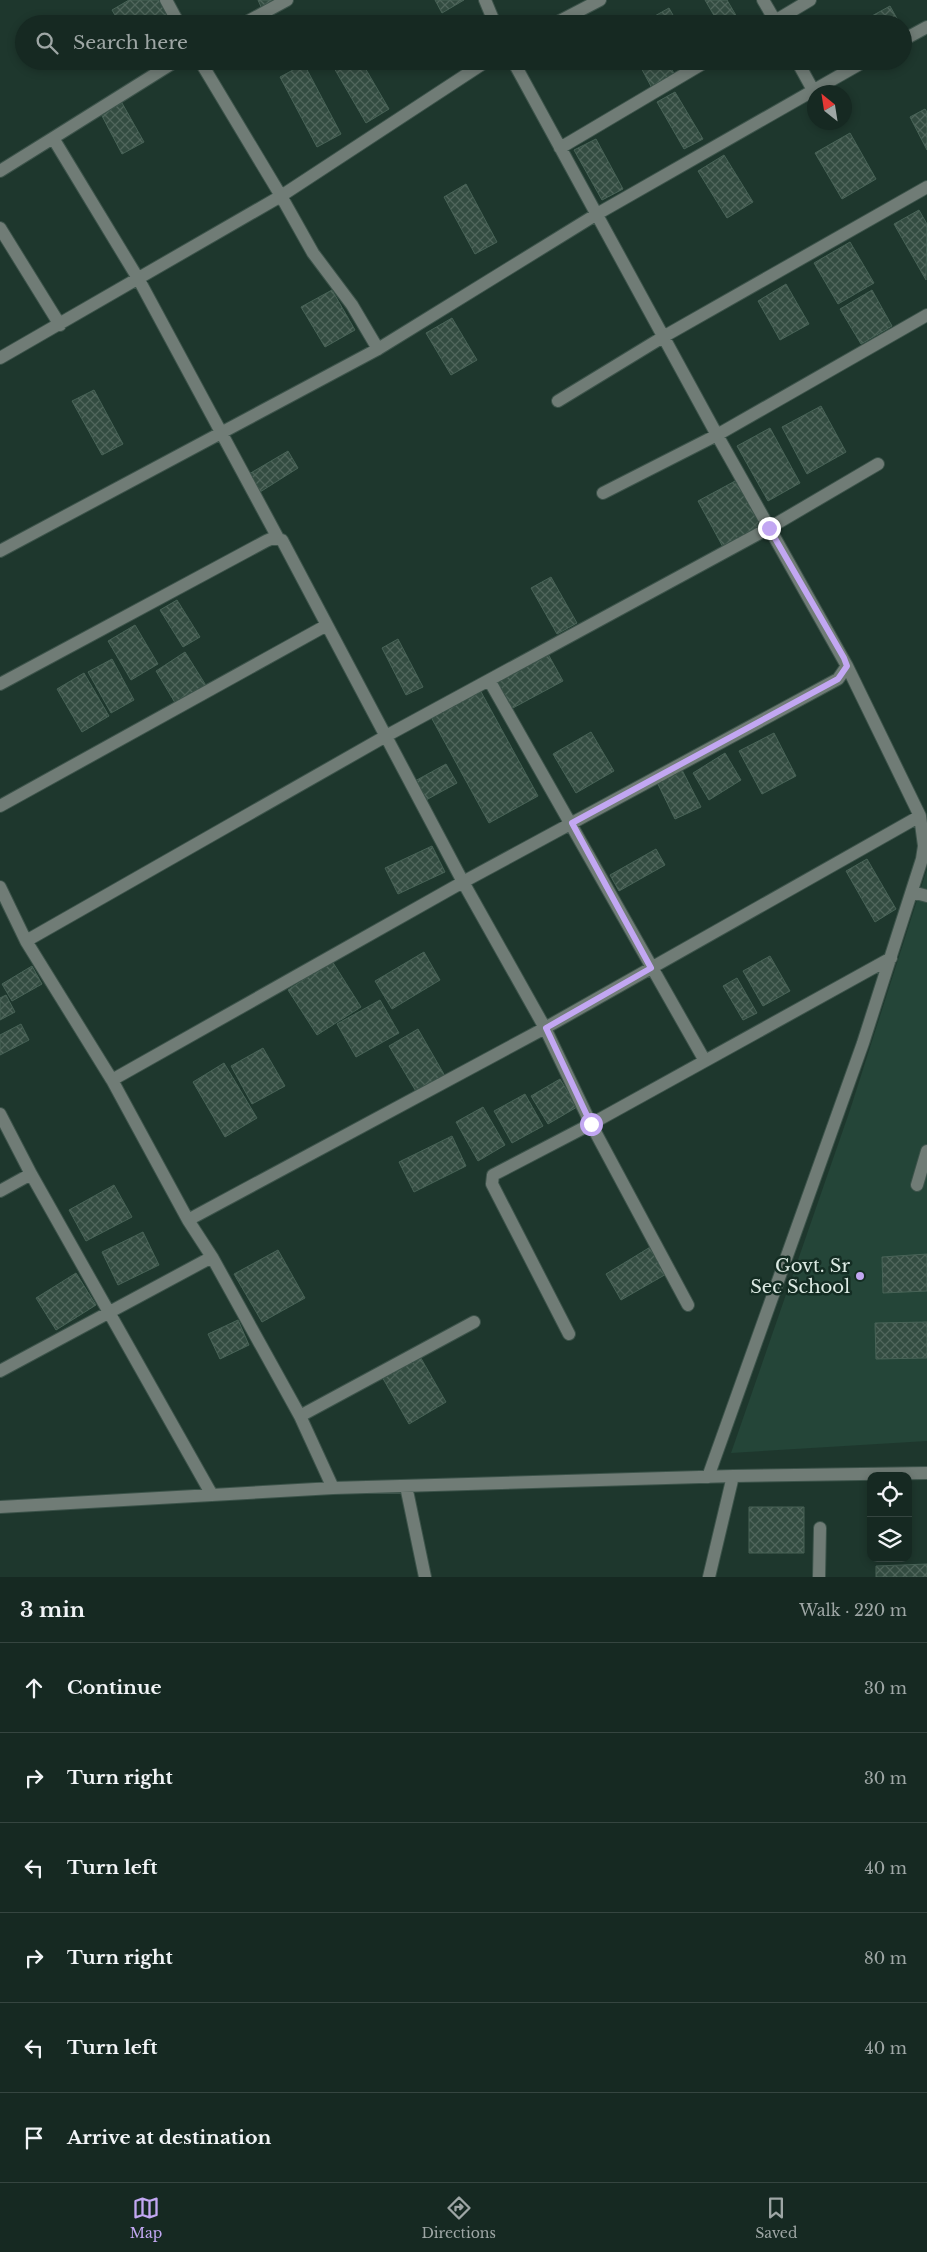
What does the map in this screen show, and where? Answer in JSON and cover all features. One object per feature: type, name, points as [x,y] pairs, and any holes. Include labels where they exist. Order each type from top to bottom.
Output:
[{"type":"street","points":[[166,0],[174,15]]},
{"type":"street","points":[[260,15],[287,0]]},
{"type":"street","points":[[485,0],[492,15]]},
{"type":"street","points":[[571,15],[600,0]]},
{"type":"street","points":[[763,0],[770,15]]},
{"type":"street","points":[[787,15],[810,0]]},
{"type":"street","points":[[912,35],[927,27]]},
{"type":"street","points":[[0,171],[162,70]]},
{"type":"street","points":[[205,70],[282,196],[313,253],[352,305],[378,350]]},
{"type":"street","points":[[0,358],[139,280],[282,196],[473,70]]},
{"type":"street","points":[[518,70],[717,435],[844,658],[920,816],[924,846],[891,958],[708,1477]]},
{"type":"street","points":[[560,148],[692,70]]},
{"type":"street","points":[[802,70],[810,85]]},
{"type":"street","points":[[822,85],[849,70]]},
{"type":"street","points":[[0,551],[221,431],[378,350],[597,214],[807,93]]},
{"type":"street","points":[[53,138],[139,280],[278,538],[288,549],[463,882],[546,1028],[591,1124],[688,1305]]},
{"type":"street","points":[[558,401],[663,337],[927,188]]},
{"type":"street","points":[[0,228],[60,325]]},
{"type":"street","points":[[603,493],[717,435],[927,315]]},
{"type":"street","points":[[26,941],[386,736],[769,528],[878,464]]},
{"type":"street","points":[[0,684],[266,541],[278,538]]},
{"type":"street","points":[[0,806],[327,625]]},
{"type":"street","points":[[112,1080],[463,882],[838,679],[847,666]]},
{"type":"street","points":[[489,680],[572,823],[651,968],[705,1061]]},
{"type":"street","points":[[188,1220],[546,1028],[920,816]]},
{"type":"street","points":[[0,887],[26,941],[112,1080],[188,1220],[212,1257],[300,1416],[333,1488]]},
{"type":"street","points":[[912,892],[927,896]]},
{"type":"street","points":[[569,1334],[537,1276],[491,1179],[493,1175],[591,1124],[891,958]]},
{"type":"street","points":[[0,1114],[31,1174],[212,1495]]},
{"type":"street","points":[[917,1185],[927,1151]]},
{"type":"street","points":[[0,1192],[31,1174]]},
{"type":"street","points":[[0,1372],[212,1257]]},
{"type":"street","points":[[300,1416],[474,1322]]},
{"type":"street","points":[[0,1506],[333,1488],[927,1472]]},
{"type":"street","points":[[710,1577],[733,1476]]},
{"type":"street","points":[[406,1486],[425,1577]]},
{"type":"street","points":[[819,1577],[820,1528]]},
{"type":"shaded area","name":"Govt. Sr Sec School","points":[[927,869],[927,1441],[731,1453],[850,1110]]},
{"type":"building","points":[[129,0],[160,0],[168,15],[115,15],[112,10]]},
{"type":"building","points":[[258,0],[280,0],[262,9]]},
{"type":"building","points":[[435,0],[464,0],[442,13]]},
{"type":"building","points":[[705,0],[727,0],[736,15],[714,15]]},
{"type":"building","points":[[890,6],[895,15],[874,15]]},
{"type":"building","points":[[669,8],[673,15],[657,15]]},
{"type":"building","points":[[293,70],[307,70],[341,134],[317,147],[280,77]]},
{"type":"building","points":[[335,70],[366,70],[389,109],[366,123]]},
{"type":"building","points":[[642,70],[672,70],[676,77],[653,90]]},
{"type":"building","points":[[675,92],[703,139],[684,149],[657,102]]},
{"type":"building","points":[[122,103],[144,142],[122,154],[101,114]]},
{"type":"building","points":[[925,109],[927,112],[927,150],[910,117]]},
{"type":"building","points":[[850,133],[876,179],[842,199],[815,153]]},
{"type":"building","points":[[596,139],[623,189],[602,200],[574,150]]},
{"type":"building","points":[[724,155],[753,202],[727,218],[698,171]]},
{"type":"building","points":[[466,184],[497,242],[475,254],[444,197]]},
{"type":"building","points":[[919,210],[927,224],[926,280],[894,224]]},
{"type":"building","points":[[850,242],[874,283],[838,304],[814,263]]},
{"type":"building","points":[[786,284],[809,324],[780,340],[758,301]]},
{"type":"building","points":[[332,290],[355,330],[325,347],[301,307]]},
{"type":"building","points":[[872,290],[892,326],[861,344],[840,309]]},
{"type":"building","points":[[452,318],[477,360],[451,375],[426,333]]},
{"type":"building","points":[[94,390],[123,444],[102,455],[72,401]]},
{"type":"building","points":[[821,406],[846,452],[807,474],[782,427]]},
{"type":"building","points":[[770,428],[800,483],[768,501],[737,446]]},
{"type":"building","points":[[288,451],[298,468],[260,492],[249,474]]},
{"type":"building","points":[[737,480],[763,528],[724,549],[698,501]]},
{"type":"building","points":[[551,577],[577,623],[557,634],[531,588]]},
{"type":"building","points":[[177,600],[200,637],[183,647],[160,610]]},
{"type":"building","points":[[135,625],[158,664],[131,680],[108,641]]},
{"type":"building","points":[[398,639],[423,687],[406,695],[382,648]]},
{"type":"building","points":[[185,652],[207,687],[177,706],[156,671]]},
{"type":"building","points":[[548,654],[563,681],[511,709],[496,682]]},
{"type":"building","points":[[112,659],[134,700],[111,713],[88,672]]},
{"type":"building","points":[[84,673],[109,716],[82,732],[57,689]]},
{"type":"building","points":[[480,690],[538,796],[489,823],[431,717]]},
{"type":"building","points":[[591,732],[614,771],[576,793],[553,754]]},
{"type":"building","points":[[774,733],[796,776],[762,794],[739,751]]},
{"type":"building","points":[[725,753],[741,780],[709,800],[693,773]]},
{"type":"building","points":[[446,764],[457,783],[426,800],[415,781]]},
{"type":"building","points":[[681,768],[701,807],[675,819],[656,780]]},
{"type":"building","points":[[432,846],[445,872],[398,894],[385,868]]},
{"type":"building","points":[[656,849],[665,865],[619,891],[610,875]]},
{"type":"building","points":[[867,859],[896,909],[875,922],[846,871]]},
{"type":"building","points":[[424,952],[440,980],[392,1009],[375,981]]},
{"type":"building","points":[[770,956],[790,991],[763,1006],[743,971]]},
{"type":"building","points":[[332,961],[361,1007],[317,1035],[288,990]]},
{"type":"building","points":[[32,966],[42,984],[12,1001],[2,984]]},
{"type":"building","points":[[737,978],[757,1013],[743,1020],[723,986]]},
{"type":"building","points":[[6,995],[15,1012],[0,1020],[0,998]]},
{"type":"building","points":[[380,1000],[399,1033],[356,1057],[337,1024]]},
{"type":"building","points":[[21,1024],[29,1040],[0,1055],[0,1035]]},
{"type":"building","points":[[418,1029],[445,1076],[417,1093],[389,1046]]},
{"type":"building","points":[[263,1048],[285,1086],[252,1104],[231,1066]]},
{"type":"building","points":[[224,1063],[257,1118],[225,1137],[193,1082]]},
{"type":"building","points":[[560,1079],[577,1107],[548,1124],[531,1096]]},
{"type":"building","points":[[525,1094],[543,1126],[512,1143],[494,1111]]},
{"type":"building","points":[[483,1107],[505,1145],[478,1161],[456,1122]]},
{"type":"building","points":[[452,1136],[466,1166],[414,1192],[399,1162]]},
{"type":"building","points":[[114,1185],[132,1217],[86,1241],[69,1210]]},
{"type":"building","points":[[143,1232],[159,1265],[118,1285],[102,1252]]},
{"type":"building","points":[[652,1246],[668,1273],[621,1300],[606,1274]]},
{"type":"building","points":[[278,1250],[305,1298],[262,1322],[234,1274]]},
{"type":"building","points":[[927,1254],[927,1291],[883,1293],[882,1257]]},
{"type":"building","points":[[76,1273],[96,1305],[56,1330],[36,1298]]},
{"type":"building","points":[[238,1320],[249,1345],[220,1359],[208,1334]]},
{"type":"building","points":[[927,1322],[927,1358],[876,1359],[875,1323]]},
{"type":"building","points":[[418,1353],[446,1402],[409,1424],[381,1375]]},
{"type":"building","points":[[749,1507],[804,1507],[804,1553],[749,1553]]},
{"type":"building","points":[[927,1564],[927,1577],[876,1577],[876,1566]]},
{"type":"place","name":"Govt. Sr Sec School","points":[[860,1276]]},
{"type":"route","points":[[591,1124],[546,1028],[651,968],[572,823],[838,679],[847,666],[769,528]]}]
